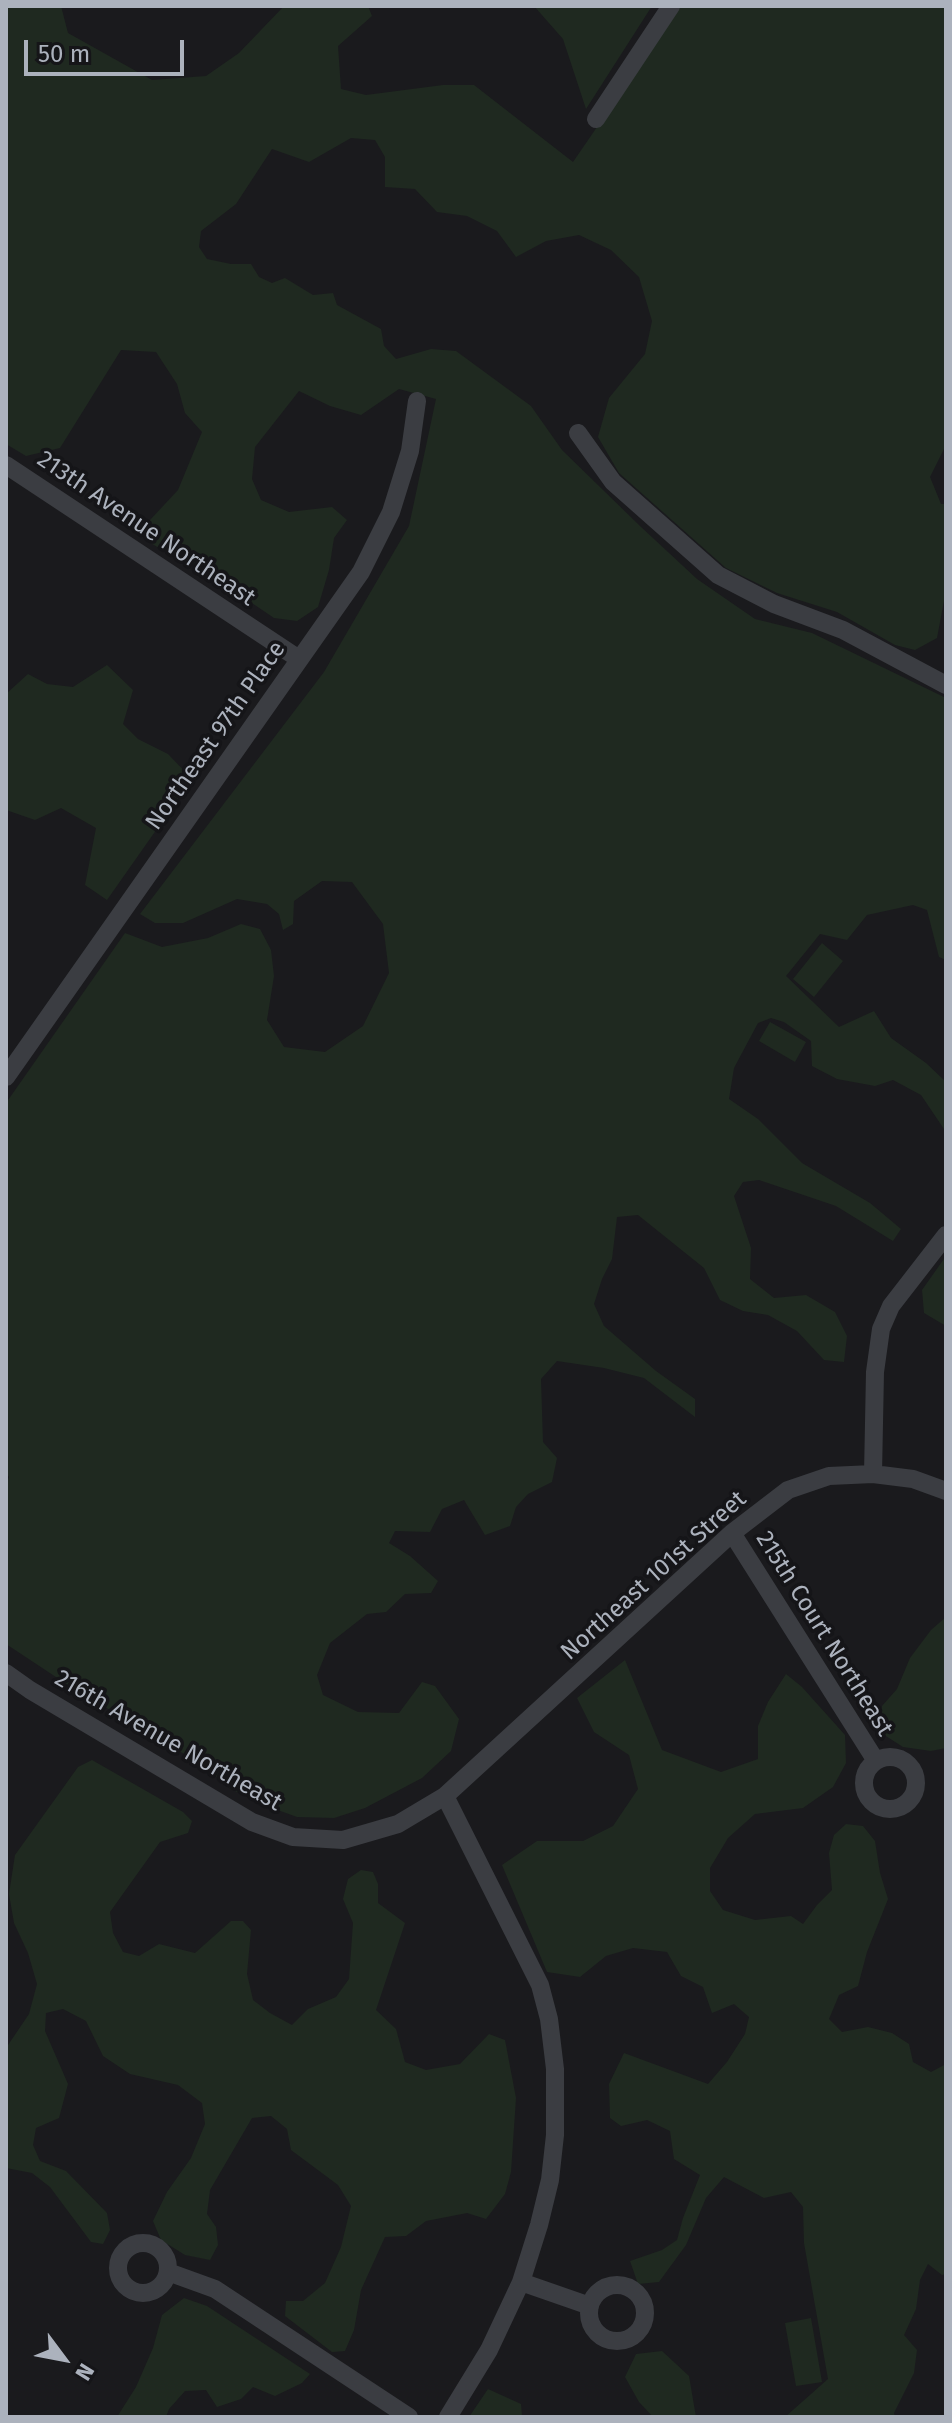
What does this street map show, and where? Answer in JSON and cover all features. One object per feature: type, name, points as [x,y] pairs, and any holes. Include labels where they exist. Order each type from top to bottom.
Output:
[{"type":"street","points":[[596,119],[671,6]]},
{"type":"street","name":"Northeast 97th Place","points":[[6,1077],[361,572],[391,512],[410,451],[417,401]]},
{"type":"street","points":[[578,433],[613,482],[718,575],[774,604],[843,630],[946,685]]},
{"type":"street","name":"213th Avenue Northeast","points":[[6,465],[299,659]]},
{"type":"street","points":[[873,1474],[875,1372],[881,1329],[891,1306],[946,1235]]},
{"type":"street","name":"Northeast 101st Street","points":[[445,1796],[732,1533],[788,1490],[829,1476],[873,1474],[913,1479],[946,1491]]},
{"type":"street","name":"215th Court Northeast","points":[[732,1533],[876,1761]]},
{"type":"street","name":"216th Avenue Northeast","points":[[6,1673],[252,1822],[293,1837],[343,1840],[398,1824],[445,1796]]},
{"type":"street","points":[[445,1796],[540,1985],[549,2019],[555,2069],[555,2135],[546,2195],[521,2282],[489,2350],[448,2417]]},
{"type":"street","points":[[168,2272],[215,2289],[409,2417]]},
{"type":"street","points":[[521,2282],[590,2306]]},
{"type":"green space","points":[[6,6],[61,6],[68,33],[152,80],[206,76],[239,53],[284,6],[368,6],[372,16],[338,46],[341,89],[366,95],[443,85],[474,85],[573,162],[680,6],[946,6],[946,445],[930,477],[941,504],[946,504],[946,590],[937,638],[915,650],[895,645],[837,612],[777,593],[726,568],[619,473],[598,437],[609,398],[645,354],[652,321],[639,277],[611,250],[579,235],[546,241],[516,257],[497,231],[467,216],[437,212],[415,189],[385,187],[385,157],[375,140],[351,138],[309,162],[272,149],[236,204],[201,231],[199,247],[207,259],[251,264],[259,277],[272,283],[285,278],[313,295],[333,293],[337,305],[381,329],[384,346],[396,359],[431,349],[456,351],[531,406],[562,450],[640,526],[697,579],[755,619],[812,633],[946,698],[946,960],[939,957],[927,910],[913,905],[867,915],[847,940],[820,934],[786,976],[839,1027],[874,1011],[891,1038],[945,1081],[946,1132],[921,1095],[893,1080],[875,1086],[837,1079],[812,1066],[811,1041],[784,1022],[771,1018],[758,1023],[734,1068],[729,1099],[758,1119],[802,1163],[870,1203],[901,1229],[893,1241],[836,1206],[759,1180],[743,1182],[734,1196],[751,1248],[750,1279],[774,1298],[806,1295],[835,1312],[847,1336],[844,1362],[824,1360],[797,1331],[768,1315],[743,1311],[720,1300],[704,1268],[638,1215],[617,1217],[612,1259],[594,1304],[604,1326],[656,1371],[695,1399],[695,1417],[644,1378],[557,1361],[541,1379],[543,1442],[557,1458],[552,1482],[528,1494],[516,1507],[510,1526],[485,1535],[464,1500],[442,1509],[430,1532],[395,1531],[389,1543],[410,1556],[438,1581],[431,1593],[405,1594],[386,1612],[367,1614],[330,1643],[317,1675],[323,1695],[358,1712],[399,1713],[422,1682],[435,1686],[459,1719],[451,1751],[422,1778],[365,1808],[334,1818],[297,1817],[231,1789],[201,1764],[68,1685],[6,1644],[6,1486],[9,1477],[6,1472],[6,1103],[125,933],[162,947],[208,938],[241,924],[260,929],[271,950],[274,976],[267,1020],[284,1047],[325,1052],[363,1026],[389,973],[383,924],[352,882],[322,881],[294,901],[293,924],[283,930],[279,914],[267,904],[237,899],[183,923],[155,923],[140,914],[324,672],[409,526],[436,399],[399,389],[361,415],[330,406],[299,391],[255,447],[252,479],[261,500],[289,512],[332,507],[347,520],[334,538],[318,607],[297,621],[274,618],[246,599],[234,581],[172,556],[146,540],[150,520],[178,490],[202,432],[185,413],[177,384],[156,352],[121,350],[60,448],[26,456],[6,444]]},
{"type":"green space","points":[[534,6],[652,6],[586,109],[563,39]]},
{"type":"green space","points":[[107,665],[133,690],[123,724],[138,739],[168,754],[192,779],[107,900],[85,885],[96,828],[61,808],[35,820],[6,810],[6,694],[28,674],[47,684],[73,687]]},
{"type":"green space","points":[[822,943],[843,961],[814,997],[793,979]]},
{"type":"green space","points":[[770,1022],[806,1042],[795,1062],[759,1041]]},
{"type":"green space","points":[[946,1256],[946,1326],[924,1313],[922,1290]]},
{"type":"green space","points":[[946,1617],[946,1748],[931,1751],[903,1747],[878,1731],[882,1706],[897,1689],[910,1658],[931,1630]]},
{"type":"green space","points":[[625,1660],[662,1750],[721,1772],[758,1759],[758,1726],[768,1702],[786,1674],[802,1687],[845,1735],[846,1763],[833,1787],[803,1808],[755,1814],[728,1838],[710,1868],[710,1891],[723,1910],[755,1920],[791,1916],[803,1924],[832,1890],[829,1853],[834,1835],[846,1824],[863,1826],[875,1841],[888,1899],[867,1952],[858,1986],[839,1995],[829,2019],[842,2032],[868,2027],[892,2033],[909,2044],[913,2062],[931,2072],[946,2064],[946,2274],[942,2275],[928,2264],[920,2280],[916,2309],[904,2335],[917,2350],[914,2373],[894,2413],[895,2417],[785,2417],[828,2379],[804,2243],[803,2207],[791,2192],[764,2198],[724,2177],[706,2198],[686,2245],[659,2282],[638,2284],[630,2261],[662,2250],[677,2240],[700,2175],[674,2159],[670,2131],[647,2120],[621,2126],[610,2118],[609,2084],[624,2053],[708,2084],[745,2034],[749,2017],[734,2004],[712,2013],[703,1987],[681,1976],[667,1952],[633,1948],[606,1956],[580,1977],[547,1972],[502,1865],[537,1841],[583,1841],[613,1826],[638,1789],[629,1755],[594,1732],[577,1698]]},
{"type":"green space","points":[[92,1760],[183,1812],[192,1821],[188,1833],[160,1842],[110,1912],[113,1933],[123,1952],[139,1956],[159,1944],[195,1953],[231,1921],[243,1921],[251,1930],[247,1974],[253,2000],[292,2025],[308,2009],[336,1997],[349,1979],[353,1923],[343,1899],[348,1879],[361,1870],[373,1872],[378,1884],[378,1903],[405,1923],[376,2010],[396,2029],[405,2062],[426,2070],[460,2064],[489,2034],[505,2040],[516,2098],[511,2172],[505,2194],[486,2219],[467,2213],[426,2221],[406,2236],[385,2237],[361,2290],[354,2330],[345,2351],[332,2352],[285,2316],[286,2301],[303,2301],[325,2283],[341,2247],[351,2206],[338,2185],[291,2150],[287,2129],[271,2116],[252,2118],[210,2190],[207,2214],[216,2227],[218,2245],[210,2260],[185,2255],[161,2240],[153,2221],[167,2192],[191,2158],[205,2124],[202,2103],[178,2085],[130,2074],[103,2056],[86,2021],[63,2009],[46,2013],[45,2031],[68,2084],[59,2118],[36,2128],[33,2145],[40,2161],[66,2171],[107,2213],[110,2230],[103,2244],[91,2242],[50,2187],[32,2173],[6,2168],[6,2048],[29,2014],[37,1984],[28,1953],[14,1923],[9,1894],[15,1855],[78,1767]]},
{"type":"green space","points":[[184,2298],[207,2306],[310,2374],[302,2383],[275,2396],[253,2387],[241,2399],[217,2407],[206,2390],[185,2391],[166,2417],[117,2417],[136,2387],[153,2348],[162,2315]]},
{"type":"green space","points":[[811,2318],[822,2382],[796,2386],[785,2323]]},
{"type":"green space","points":[[662,2351],[689,2376],[696,2417],[653,2417],[639,2402],[625,2377],[636,2354]]},
{"type":"green space","points":[[488,2389],[521,2404],[522,2417],[469,2417]]}]
